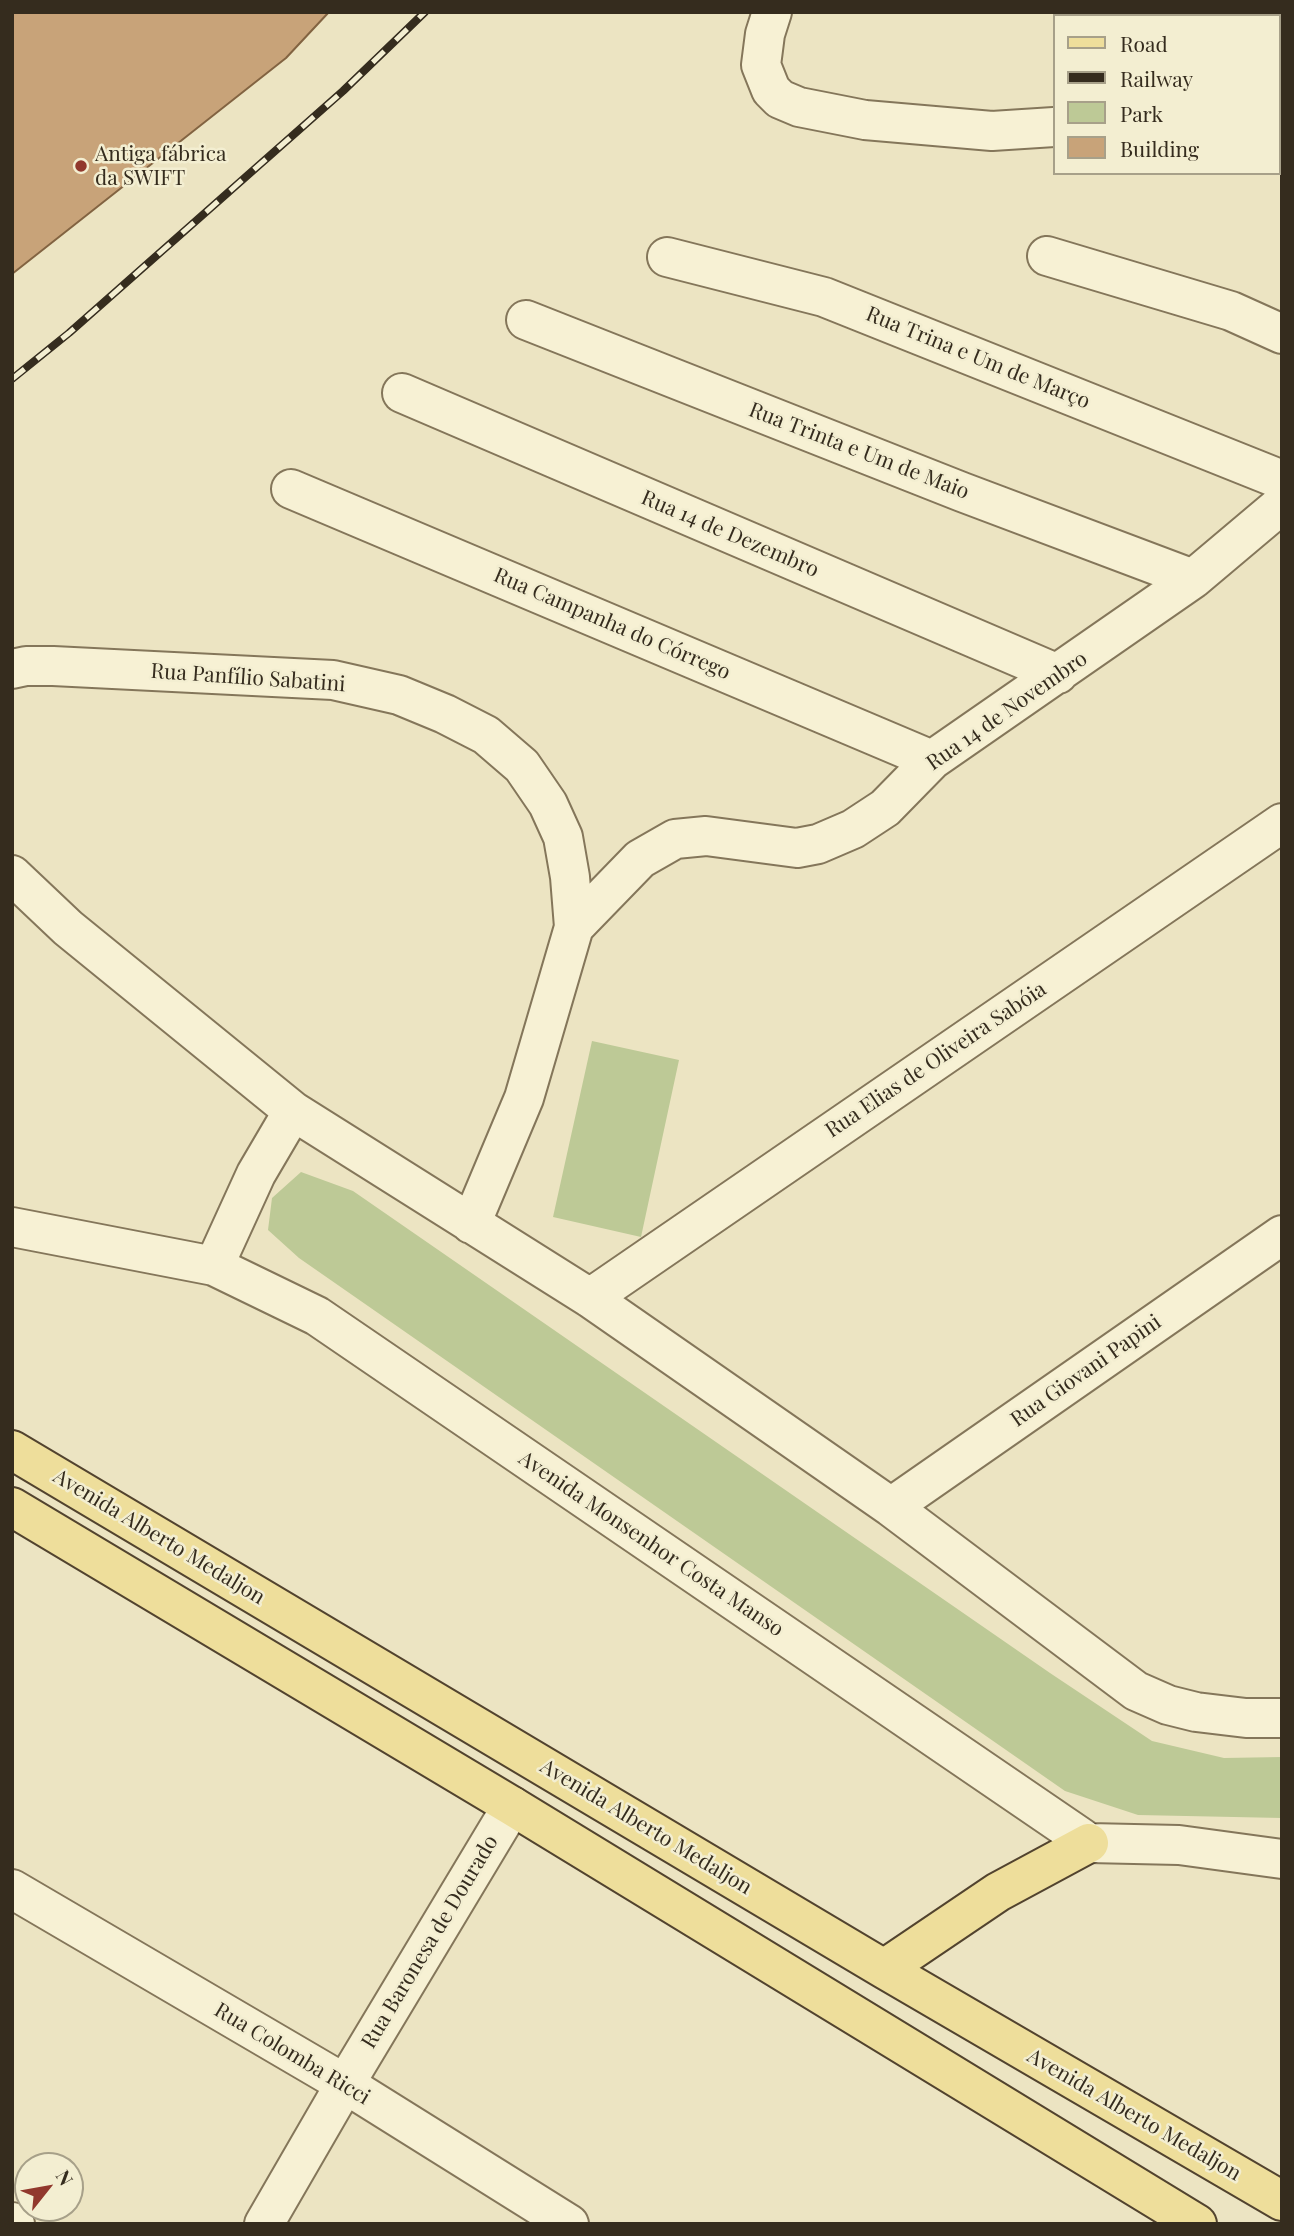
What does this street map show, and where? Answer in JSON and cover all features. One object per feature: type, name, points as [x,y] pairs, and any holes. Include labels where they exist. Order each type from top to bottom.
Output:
[{"type":"main road","name":"Avenida Alberto Medaljon","points":[[12,1450],[884,1969],[1282,2201]]},
{"type":"main road","points":[[12,1507],[512,1806],[1197,2224]]},
{"type":"main road","points":[[884,1969],[998,1892],[1089,1843]]},
{"type":"street","points":[[772,12],[765,34],[761,65],[771,90],[780,99],[799,107],[865,120],[992,131],[1052,127]]},
{"type":"street","points":[[1047,256],[1231,311],[1282,334]]},
{"type":"street","name":"Rua Trina e Um de Março","points":[[667,257],[824,297],[1282,480]]},
{"type":"street","name":"Rua Trinta e Um de Maio","points":[[526,320],[949,487],[1193,579]]},
{"type":"street","name":"Rua 14 de Dezembro","points":[[402,393],[1058,674]]},
{"type":"street","name":"Rua Campanha do Córrego","points":[[291,489],[932,760]]},
{"type":"street","name":"Rua 14 de Novembro","points":[[574,927],[640,859],[675,839],[706,836],[797,848],[818,844],[853,829],[885,808],[932,760],[1193,579],[1282,504]]},
{"type":"street","name":"Rua Panfílio Sabatini","points":[[12,669],[53,666],[333,680],[399,695],[445,714],[486,735],[522,766],[548,804],[563,838],[570,877],[574,927],[524,1098],[471,1224]]},
{"type":"street","name":"Rua Elias de Oliveira Sabóia","points":[[590,1298],[1282,823]]},
{"type":"street","points":[[12,874],[68,928],[293,1111],[590,1298],[891,1507],[1136,1691],[1168,1705],[1196,1713],[1282,1718]]},
{"type":"street","points":[[214,1266],[256,1174],[293,1111]]},
{"type":"street","name":"Avenida Monsenhor Costa Manso","points":[[12,1227],[214,1266],[317,1316],[1089,1843]]},
{"type":"street","name":"Rua Giovani Papini","points":[[891,1507],[1282,1235]]},
{"type":"street","name":"Rua Baronesa de Dourado","points":[[264,2224],[512,1806]]},
{"type":"street","points":[[1089,1843],[1179,1845],[1282,1859]]},
{"type":"street","name":"Rua Colomba Ricci","points":[[12,1889],[345,2084],[569,2224]]},
{"type":"green space","points":[[592,1041],[679,1060],[641,1237],[553,1217]]},
{"type":"green space","points":[[301,1172],[353,1191],[1152,1741],[1224,1758],[1282,1757],[1282,1818],[1138,1815],[1065,1791],[299,1258],[268,1230],[272,1198]]},
{"type":"building","name":"Antiga fábrica da SWIFT","points":[[12,12],[329,12],[286,58],[12,274]]},
{"type":"railway","points":[[12,379],[69,333],[343,91],[425,12]]},
{"type":"place","name":"Antiga fábrica da SWIFT","points":[[81,166]]}]
